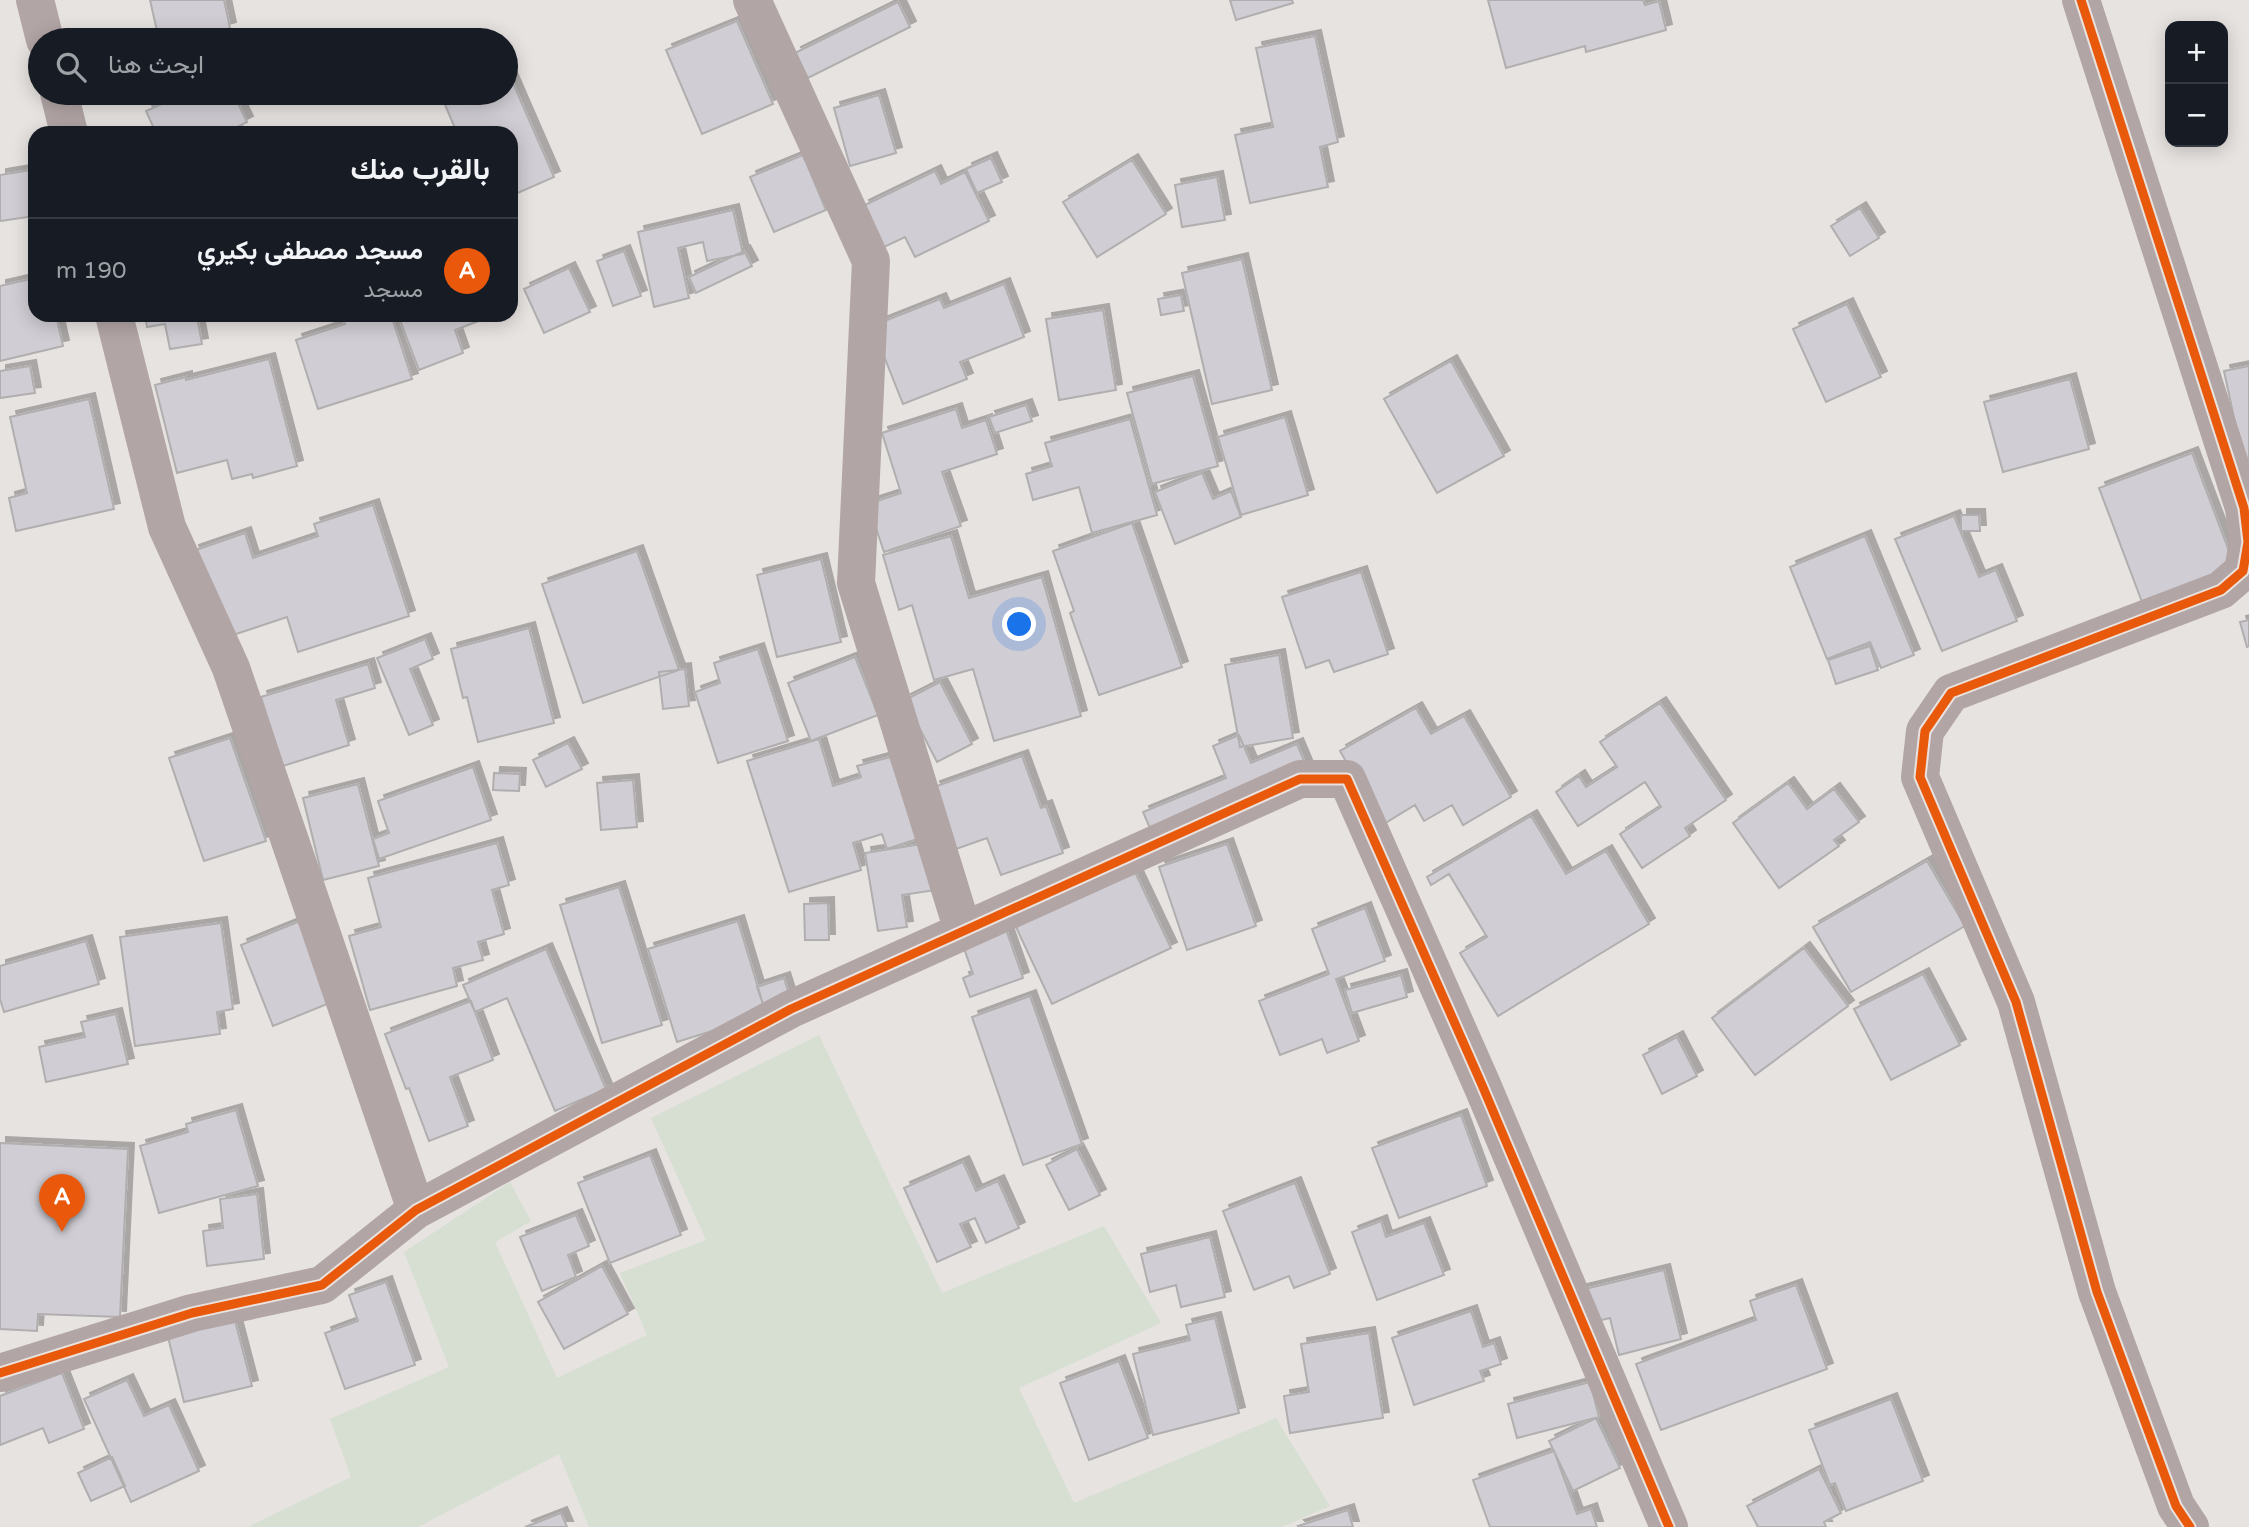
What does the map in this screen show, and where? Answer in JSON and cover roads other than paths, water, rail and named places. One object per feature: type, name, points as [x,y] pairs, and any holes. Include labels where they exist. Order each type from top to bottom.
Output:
[{"type":"street","points":[[35,0],[43,28]]},
{"type":"street","points":[[752,0],[871,261],[856,583],[963,931]]},
{"type":"street","points":[[2081,0],[2244,508],[2248,542],[2243,571],[2221,590],[1951,693],[1924,731],[1920,776],[2015,1002],[2097,1292],[2176,1506],[2190,1527]]},
{"type":"street","points":[[61,105],[67,126]]},
{"type":"street","points":[[116,322],[167,527],[231,668],[416,1210]]},
{"type":"street","points":[[0,1373],[192,1312],[322,1285],[416,1210],[791,1009],[1300,779],[1347,779],[1482,1085],[1669,1527]]},
{"type":"place","name":"مسجد مصطفى بكيري","points":[[62,1232]]}]
